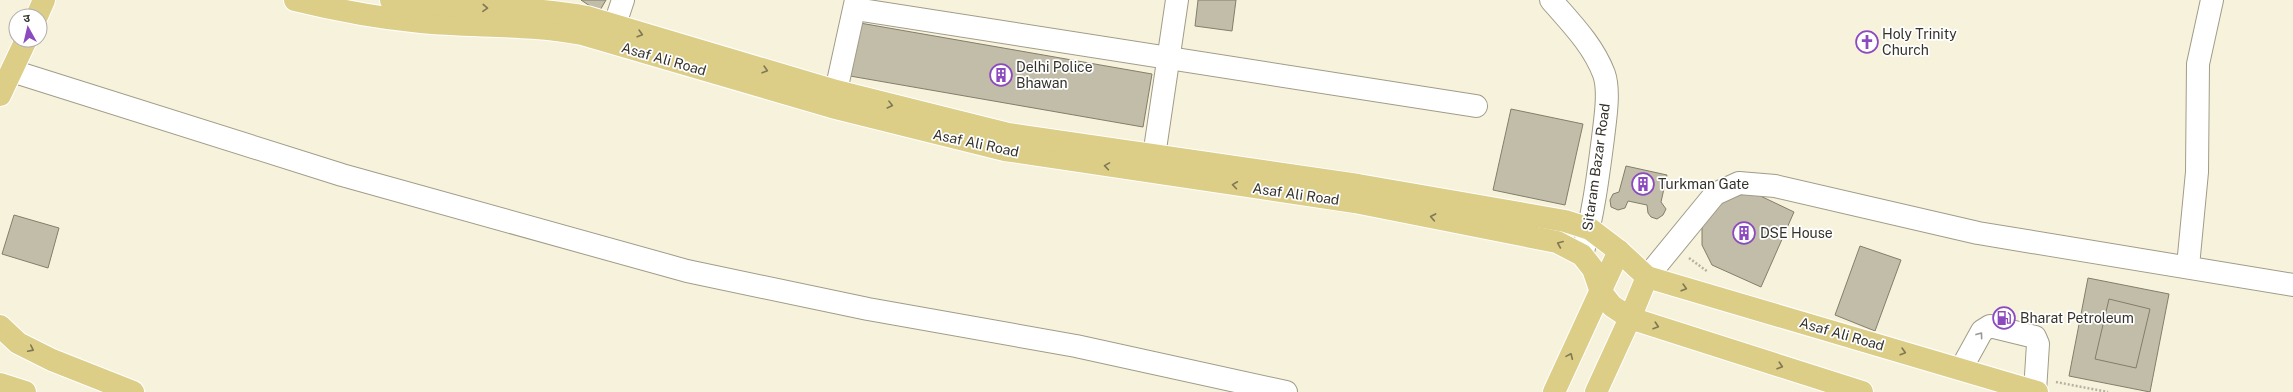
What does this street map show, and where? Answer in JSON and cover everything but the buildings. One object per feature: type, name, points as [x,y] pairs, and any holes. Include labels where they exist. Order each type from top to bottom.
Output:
[{"type":"main road","name":"Asaf Ali Road","points":[[295,0],[334,10],[421,22],[559,29],[582,34],[832,107],[1005,150],[1355,202],[1556,242],[1582,255],[1593,269],[1601,292],[1612,306],[1630,318],[1862,392]]},
{"type":"main road","name":"Asaf Ali Road","points":[[391,0],[423,4],[563,6],[614,27],[836,91],[1008,134],[1358,185],[1565,221],[1590,229],[1619,251],[1647,276],[2036,392]]},
{"type":"main road","points":[[0,95],[22,48]]},
{"type":"main road","points":[[1554,392],[1619,251]]},
{"type":"main road","points":[[1596,392],[1630,318],[1647,276]]},
{"type":"main road","points":[[0,326],[18,343],[52,360],[133,392]]},
{"type":"main road","points":[[1,385],[25,392]]},
{"type":"street","points":[[614,27],[623,0]]},
{"type":"street","points":[[1154,156],[1170,59],[1177,0]]},
{"type":"street","name":"Sitaram Bazar Road","points":[[1551,0],[1589,44],[1605,75],[1606,106],[1590,229],[1582,255]]},
{"type":"street","points":[[2188,266],[2197,172],[2198,64],[2212,0]]},
{"type":"street","points":[[836,91],[856,4],[911,9],[1170,59],[1476,106]]},
{"type":"street","points":[[12,71],[342,175],[688,271],[868,308],[1076,346],[1286,392]]},
{"type":"street","points":[[1647,276],[1715,194],[1739,183],[1775,186],[1978,233],[2188,266],[2293,285]]},
{"type":"street","points":[[1960,369],[1982,331],[1990,326],[2028,334],[2036,337],[2038,344],[2036,392]]},
{"type":"place","name":"Holy Trinity Church","points":[[1867,42]]},
{"type":"place","name":"Delhi Police Bhawan","points":[[1001,75]]},
{"type":"place","name":"Turkman Gate","points":[[1643,184]]},
{"type":"place","name":"DSE House","points":[[1744,233]]},
{"type":"place","name":"Bharat Petroleum","points":[[2004,318]]}]
